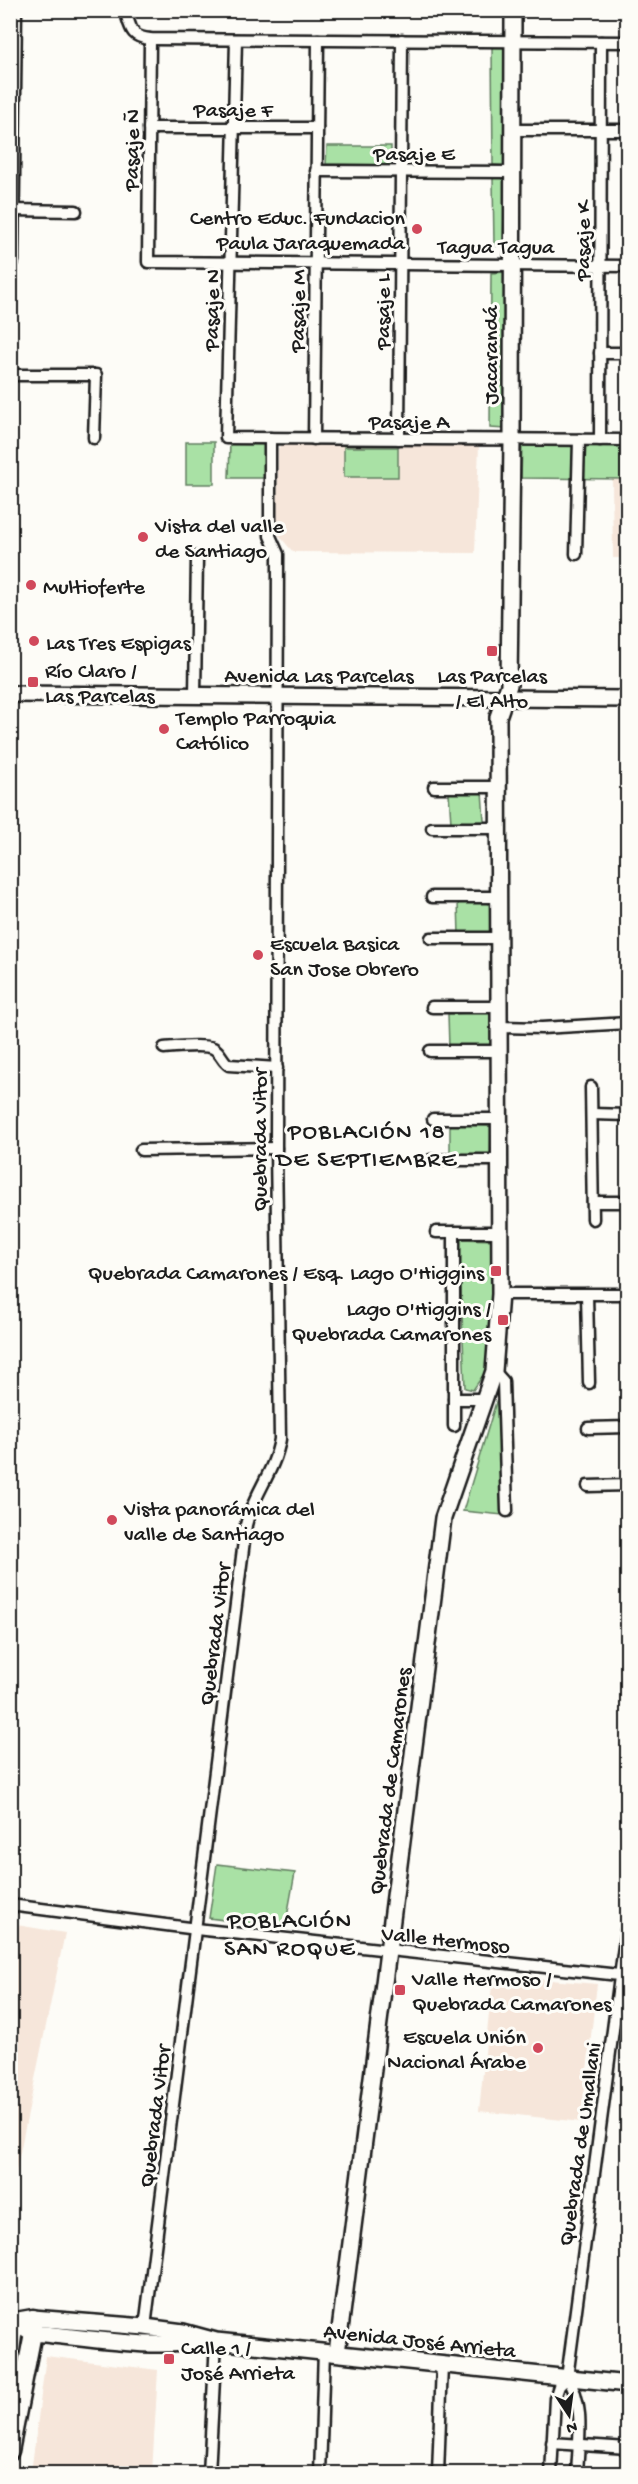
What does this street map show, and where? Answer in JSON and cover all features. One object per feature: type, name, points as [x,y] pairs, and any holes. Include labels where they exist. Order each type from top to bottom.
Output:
[{"type":"main road","points":[[10,261],[13,10]]},
{"type":"main road","points":[[10,2357],[13,2322]]},
{"type":"main road","name":"Avenida José Arrieta","points":[[13,2322],[33,2326]]},
{"type":"main road","points":[[10,2451],[33,2326]]},
{"type":"street","points":[[125,10],[134,34],[138,38],[150,39],[627,42]]},
{"type":"street","name":"Jacarandá","points":[[505,698],[509,685],[512,440],[513,10]]},
{"type":"street","name":"Pasaje Ñ","points":[[148,262],[150,39]]},
{"type":"street","name":"Pasaje N","points":[[226,438],[236,40]]},
{"type":"street","name":"Pasaje M","points":[[314,439],[318,40]]},
{"type":"street","name":"Pasaje L","points":[[399,439],[402,40]]},
{"type":"street","name":"Pasaje K","points":[[600,440],[601,42]]},
{"type":"street","name":"Pasaje F","points":[[149,128],[317,128]]},
{"type":"street","points":[[512,130],[627,130]]},
{"type":"street","name":"Pasaje E","points":[[316,171],[512,172]]},
{"type":"street","points":[[11,210],[76,211]]},
{"type":"street","name":"Tagua Tagua","points":[[148,262],[627,266]]},
{"type":"street","points":[[600,353],[627,353]]},
{"type":"street","points":[[10,375],[96,375],[94,438]]},
{"type":"street","name":"Pasaje A","points":[[226,438],[627,441]]},
{"type":"street","name":"Quebrada Vitor","points":[[145,2327],[246,1526],[253,1502],[276,1459],[280,1439],[276,1148],[278,554],[270,536],[270,438]]},
{"type":"street","points":[[576,554],[579,440]]},
{"type":"street","points":[[195,695],[197,557]]},
{"type":"street","name":"Avenida Las Parcelas","points":[[10,694],[627,699]]},
{"type":"street","name":"Quebrada de Camarones","points":[[331,2352],[389,1951],[443,1518],[494,1371],[500,1294],[498,717],[505,698]]},
{"type":"street","points":[[434,787],[500,787]]},
{"type":"street","points":[[432,828],[500,828]]},
{"type":"street","points":[[432,897],[500,897]]},
{"type":"street","points":[[431,939],[500,938]]},
{"type":"street","points":[[432,1007],[500,1007]]},
{"type":"street","points":[[500,1027],[542,1028],[627,1023]]},
{"type":"street","points":[[164,1048],[208,1047],[217,1052],[225,1063],[230,1065],[277,1068]]},
{"type":"street","points":[[430,1051],[500,1050]]},
{"type":"street","points":[[591,1087],[593,1219]]},
{"type":"street","points":[[592,1114],[627,1115]]},
{"type":"street","points":[[433,1119],[500,1119]]},
{"type":"street","points":[[141,1150],[276,1148]]},
{"type":"street","points":[[431,1160],[500,1160]]},
{"type":"street","points":[[593,1202],[627,1202]]},
{"type":"street","points":[[436,1232],[500,1232]]},
{"type":"street","points":[[454,1232],[454,1426]]},
{"type":"street","points":[[500,1294],[627,1294]]},
{"type":"street","points":[[587,1294],[589,1383]]},
{"type":"street","name":"Quebrada de Camarones","points":[[494,1371],[503,1380],[507,1511]]},
{"type":"street","points":[[454,1399],[483,1399]]},
{"type":"street","points":[[588,1428],[627,1427]]},
{"type":"street","points":[[588,1486],[627,1485]]},
{"type":"street","name":"Valle Hermoso","points":[[10,1905],[196,1929],[624,1976]]},
{"type":"street","name":"Quebrada de Umallani","points":[[567,2378],[624,1976],[627,1916]]},
{"type":"street","name":"Avenida José Arrieta","points":[[33,2326],[145,2327],[183,2332],[212,2341]]},
{"type":"street","name":"Avenida José Arrieta","points":[[33,2326],[168,2344],[212,2341],[627,2384]]},
{"type":"street","points":[[209,2474],[212,2341]]},
{"type":"street","points":[[321,2474],[331,2352]]},
{"type":"street","points":[[438,2474],[442,2364]]},
{"type":"street","points":[[551,2474],[555,2398],[560,2386],[567,2378],[574,2387],[578,2400],[577,2474]]},
{"type":"street","points":[[552,2443],[627,2448]]},
{"type":"shaded area","points":[[281,444],[479,445],[475,553],[293,552],[277,533],[278,449]]},
{"type":"shaded area","points":[[612,479],[627,479],[627,558],[613,558]]},
{"type":"shaded area","points":[[10,1924],[65,1933],[11,2196]]},
{"type":"shaded area","name":"Escuela Unión Nacional Árabe","points":[[493,1975],[597,1984],[581,2122],[479,2111]]},
{"type":"shaded area","points":[[46,2356],[158,2370],[152,2473],[31,2473]]},
{"type":"green space","points":[[492,46],[505,47],[505,166],[493,165]]},
{"type":"green space","points":[[327,146],[391,146],[391,165],[326,164]]},
{"type":"green space","points":[[493,178],[505,178],[503,246],[494,246]]},
{"type":"green space","points":[[506,272],[506,429],[490,428],[491,273]]},
{"type":"green space","points":[[186,442],[214,442],[214,484],[186,484]]},
{"type":"green space","points":[[230,442],[264,442],[264,478],[229,478]]},
{"type":"green space","points":[[522,443],[627,445],[627,479],[521,478]]},
{"type":"green space","points":[[344,447],[398,447],[398,477],[344,477]]},
{"type":"green space","points":[[482,791],[484,821],[451,823],[449,793]]},
{"type":"green space","points":[[494,900],[494,934],[459,935],[458,901]]},
{"type":"green space","points":[[491,1012],[492,1046],[449,1047],[448,1014]]},
{"type":"green space","points":[[450,1124],[491,1126],[490,1156],[450,1154]]},
{"type":"green space","points":[[459,1239],[496,1240],[494,1349],[488,1368],[473,1390],[465,1388]]},
{"type":"green space","points":[[499,1392],[503,1515],[463,1511]]},
{"type":"green space","points":[[217,1864],[295,1873],[285,1928],[209,1918]]},
{"type":"place","name":"Centro Educ. Fundacion Paula Jaraquemada","points":[[417,229]]},
{"type":"place","name":"Vista del valle de Santiago","points":[[143,537]]},
{"type":"place","name":"Multioferte","points":[[31,585]]},
{"type":"place","name":"Las Tres Espigas","points":[[34,641]]},
{"type":"place","name":"Las Parcelas / El Alto","points":[[492,651]]},
{"type":"place","name":"Río Claro / Las Parcelas","points":[[33,682]]},
{"type":"place","name":"Templo Parroquia Católico","points":[[164,729]]},
{"type":"place","name":"Escuela Basica San Jose Obrero","points":[[258,955]]},
{"type":"place","name":"Quebrada Camarones / Esq. Lago O'Higgins","points":[[496,1271]]},
{"type":"place","name":"Lago O'Higgins / Quebrada Camarones","points":[[503,1320]]},
{"type":"place","name":"Vista panorámica del valle de Santiago","points":[[112,1520]]},
{"type":"place","name":"Valle Hermoso / Quebrada Camarones","points":[[400,1990]]},
{"type":"place","name":"Escuela Unión Nacional Árabe","points":[[538,2048]]},
{"type":"place","name":"Calle 1 / José Arrieta","points":[[169,2359]]},
{"type":"district","name":"POBLACIÓN 18 DE SEPTIEMBRE","points":[[367,1144]]},
{"type":"district","name":"POBLACIÓN SAN ROQUE","points":[[290,1933]]}]
